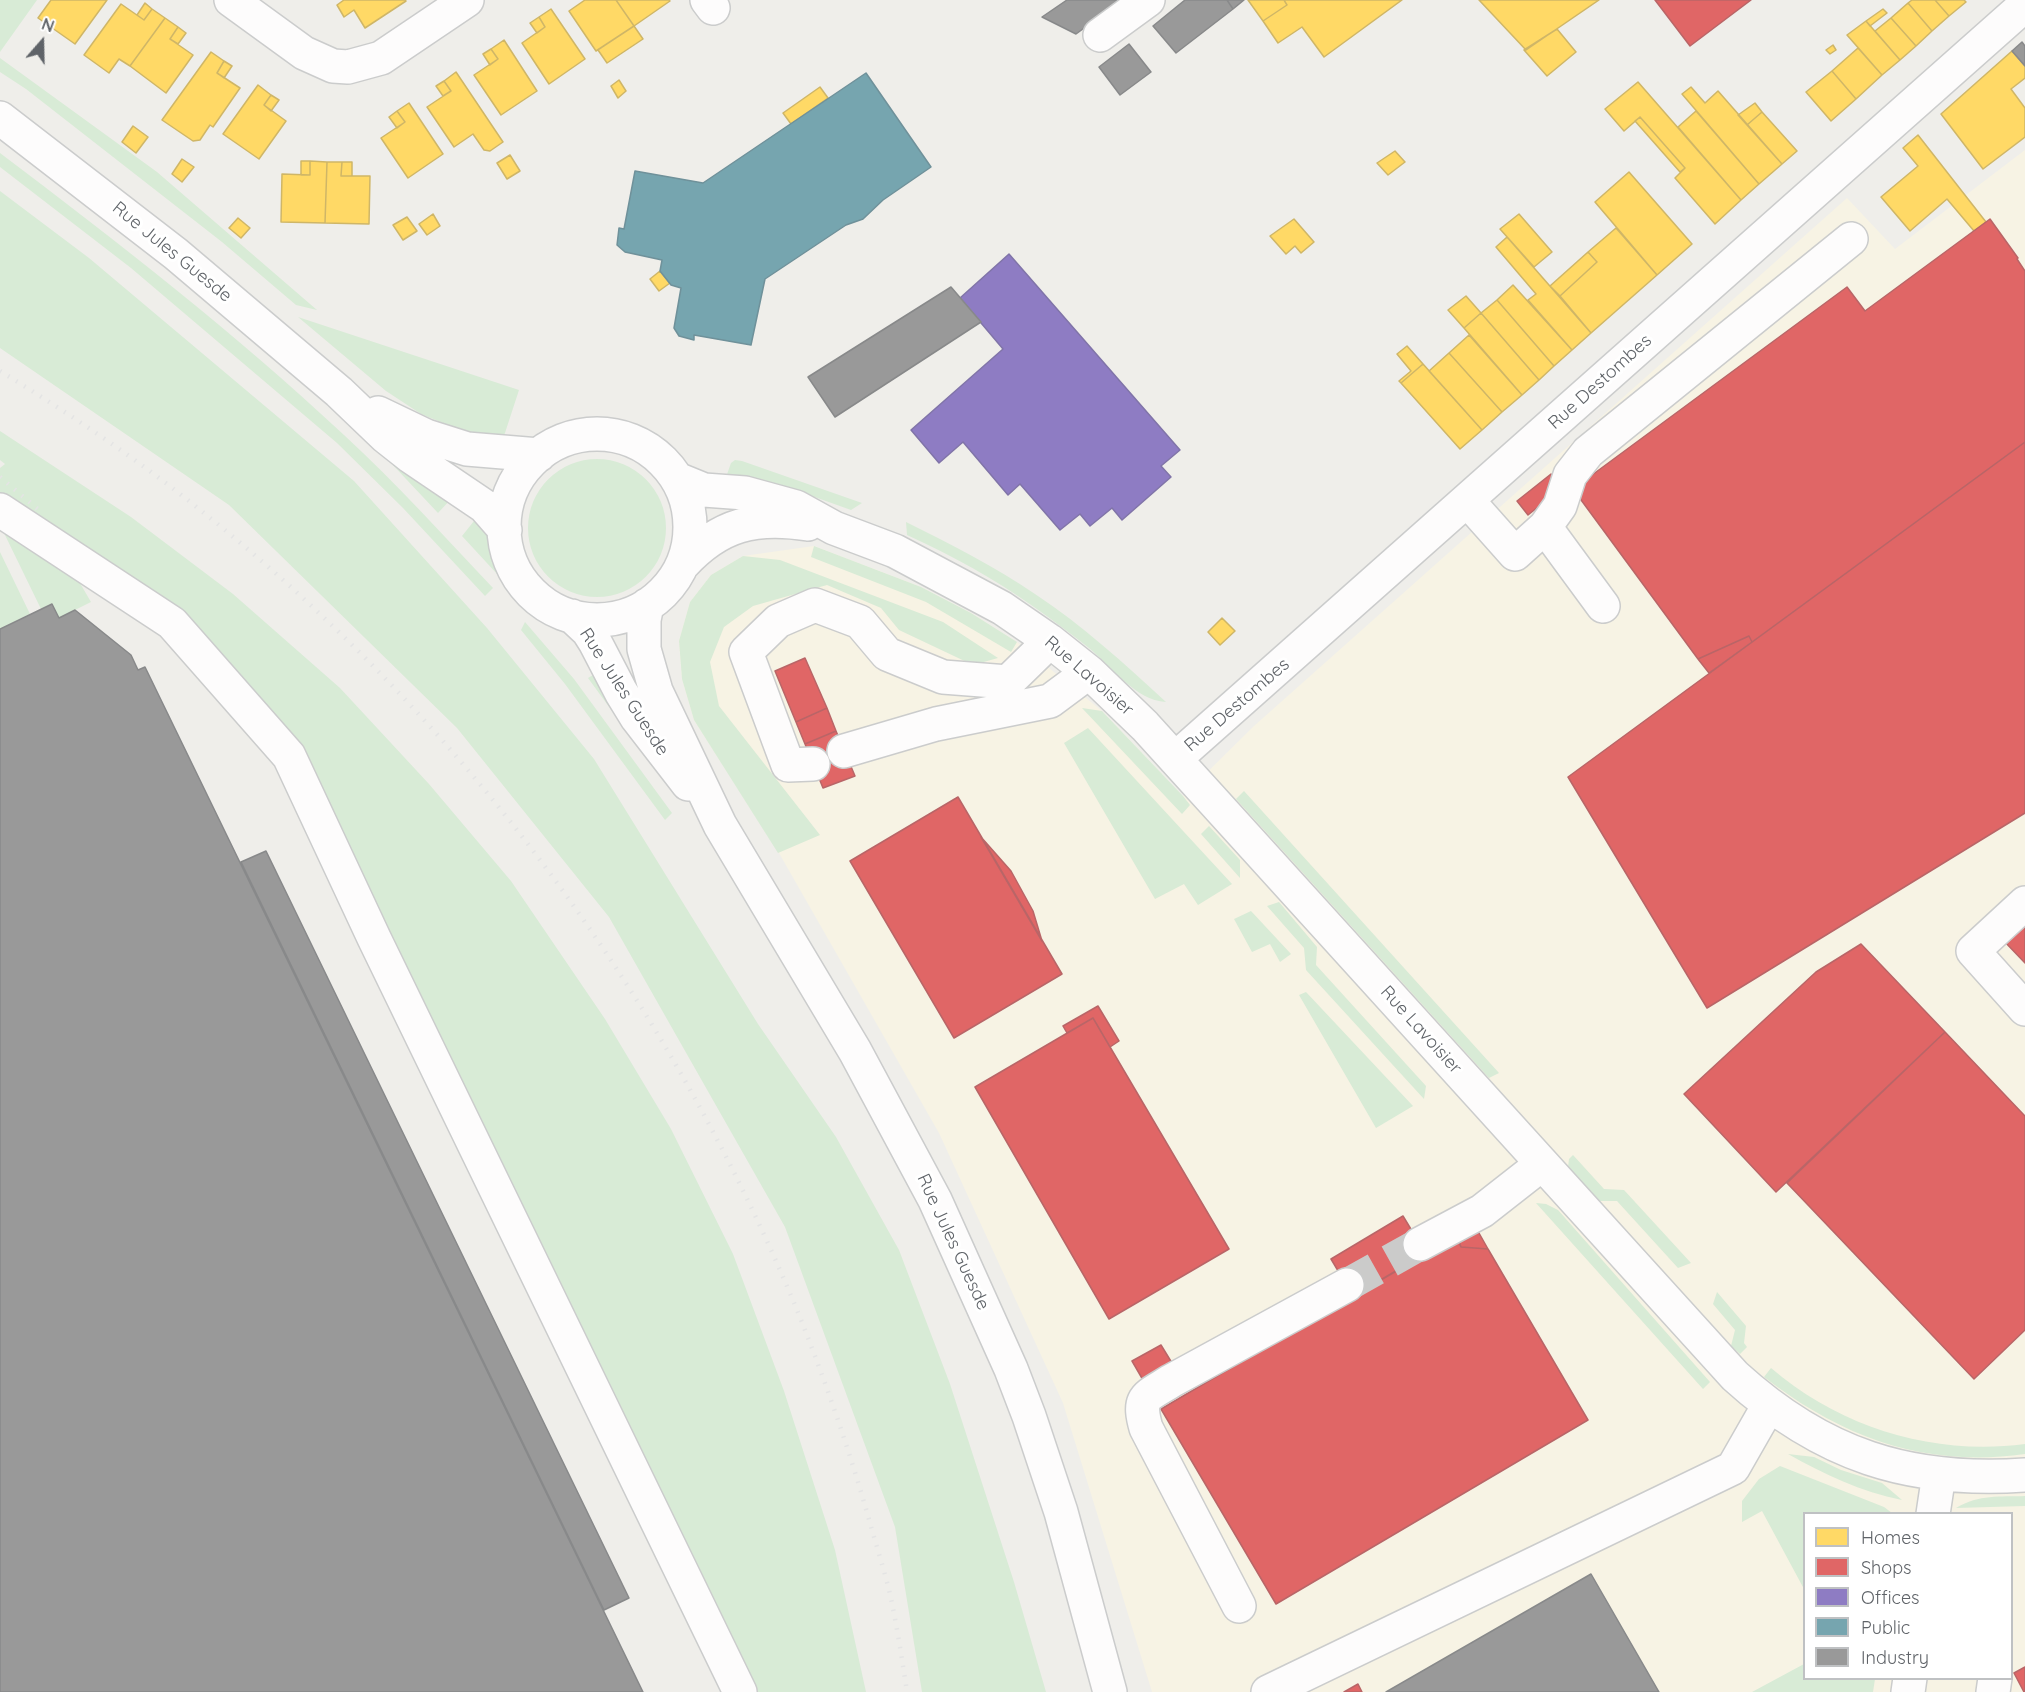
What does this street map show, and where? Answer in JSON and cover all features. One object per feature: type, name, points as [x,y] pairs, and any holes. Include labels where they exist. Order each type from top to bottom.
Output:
[{"type":"street","points":[[231,0],[304,53],[333,66],[348,67],[381,58],[467,0]]},
{"type":"street","points":[[1100,35],[1148,0]]},
{"type":"street","name":"Rue Destombes","points":[[1175,759],[2025,5]]},
{"type":"street","name":"Rue Jules Guesde","points":[[0,118],[176,254],[339,392],[386,437],[484,506],[505,530]]},
{"type":"street","points":[[1467,500],[1515,554],[1545,527],[1560,506],[1570,475],[1588,452],[1851,239]]},
{"type":"street","name":"Rue Jules Guesde","points":[[339,392],[400,424],[447,443],[467,449],[539,455]]},
{"type":"street","points":[[598,434],[614,436],[636,443],[656,455],[677,479],[688,506],[689,542],[683,564],[668,587],[647,605],[633,613],[603,619],[572,616],[544,603],[522,581],[509,556],[505,530],[507,508],[513,488],[529,464],[539,455],[575,437],[598,434]]},
{"type":"street","name":"Rue Lavoisier","points":[[677,479],[704,490],[744,493],[781,502],[796,507],[834,528],[895,551],[1002,608],[1050,641],[1089,672],[1175,759],[1735,1376],[1769,1405],[1812,1432],[1863,1457],[1893,1466],[1968,1477],[2025,1475]]},
{"type":"street","points":[[0,510],[172,624],[290,756],[374,938],[740,1692]]},
{"type":"street","name":"Rue Lavoisier","points":[[683,564],[699,547],[723,532],[755,521],[787,521],[834,528]]},
{"type":"street","points":[[1545,527],[1603,606]]},
{"type":"street","name":"Rue Jules Guesde","points":[[647,605],[643,634],[649,672],[656,691],[720,825],[855,1052],[935,1200],[1011,1369],[1033,1427],[1073,1554],[1110,1692]]},
{"type":"street","points":[[813,764],[788,765],[746,652],[778,621],[815,605],[860,622],[887,654],[943,677],[1008,682],[1050,641]]},
{"type":"street","name":"Rue Jules Guesde","points":[[572,616],[588,631],[621,693],[654,742],[720,825]]},
{"type":"street","points":[[844,752],[936,724],[1050,701],[1089,672]]},
{"type":"street","points":[[2025,903],[1973,951],[2025,1009]]},
{"type":"street","points":[[1420,1244],[1482,1211],[1542,1164]]},
{"type":"street","points":[[1239,1606],[1146,1428],[1141,1409],[1145,1398],[1171,1381],[1347,1285]]},
{"type":"street","points":[[1268,1692],[1733,1468],[1769,1405]]},
{"type":"street","points":[[1933,1512],[1938,1474]]},
{"type":"shaded area","points":[[2025,150],[2025,1692],[1152,1692],[1063,1403],[939,1133],[779,853],[694,720],[682,679],[679,641],[690,602],[711,575],[743,556],[814,546],[921,587],[971,613],[1017,642],[1102,711],[1183,796],[1254,726],[1847,198],[1895,249]]},
{"type":"green space","points":[[0,0],[37,0],[0,52]]},
{"type":"green space","points":[[0,58],[157,172],[317,310],[296,305],[222,242],[26,89],[0,72]]},
{"type":"green space","points":[[0,153],[176,290],[303,398],[420,510],[493,588],[485,596],[403,508],[337,443],[131,268],[0,167]]},
{"type":"green space","points":[[0,191],[89,258],[354,481],[487,628],[594,759],[758,1024],[836,1137],[899,1250],[950,1384],[1014,1582],[1046,1692],[922,1692],[895,1527],[785,1227],[609,917],[457,728],[229,505],[0,348]]},
{"type":"green space","points":[[298,317],[519,390],[503,439],[480,438],[421,414],[386,391]]},
{"type":"green space","points":[[0,431],[131,517],[233,594],[340,688],[429,784],[511,881],[605,1019],[671,1129],[733,1254],[784,1391],[835,1550],[866,1692],[756,1692],[295,744],[0,495],[0,468],[5,464],[0,460]]},
{"type":"green space","points":[[375,446],[452,498],[438,513]]},
{"type":"green space","points":[[597,459],[623,465],[646,479],[660,502],[666,528],[660,554],[646,577],[623,591],[597,597],[571,591],[548,577],[534,554],[528,528],[534,502],[548,479],[571,465]]},
{"type":"green space","points":[[735,460],[862,503],[851,510],[798,491],[725,480],[731,463]]},
{"type":"green space","points":[[478,516],[487,530],[498,575],[462,536]]},
{"type":"green space","points":[[906,522],[988,565],[1052,606],[1103,645],[1166,702],[1155,700],[1134,689],[1089,648],[1004,587],[956,559],[907,535]]},
{"type":"green space","points":[[9,530],[77,578],[91,602],[59,618],[52,604],[41,609],[4,533]]},
{"type":"green space","points":[[814,546],[921,587],[971,613],[1017,642],[1011,652],[926,602],[811,557]]},
{"type":"green space","points":[[0,552],[30,614],[0,629]]},
{"type":"green space","points":[[743,556],[780,560],[943,622],[998,658],[973,665],[899,630],[881,608],[827,585],[753,606],[724,627],[710,662],[719,706],[820,835],[778,853],[694,720],[682,679],[679,641],[690,602],[711,575]]},
{"type":"green space","points":[[525,622],[574,679],[672,813],[665,820],[565,684],[521,630]]},
{"type":"green space","points":[[598,672],[655,770],[588,678]]},
{"type":"green space","points":[[1082,708],[1102,711],[1183,796],[1190,805],[1182,814]]},
{"type":"green space","points":[[1088,728],[1232,884],[1198,905],[1184,884],[1155,899],[1064,743]]},
{"type":"green space","points":[[1244,791],[1499,1073],[1489,1078],[1236,799]]},
{"type":"green space","points":[[1209,826],[1240,860],[1240,878],[1201,834]]},
{"type":"green space","points":[[1279,902],[1317,947],[1316,965],[1426,1086],[1424,1099],[1306,970],[1304,948],[1267,906]]},
{"type":"green space","points":[[1251,911],[1291,954],[1280,962],[1270,944],[1252,952],[1234,919]]},
{"type":"green space","points":[[1306,992],[1413,1106],[1376,1128],[1299,995]]},
{"type":"green space","points":[[1573,1155],[1604,1189],[1624,1190],[1691,1263],[1678,1268],[1617,1201],[1600,1201],[1568,1167],[1569,1159]]},
{"type":"green space","points":[[1536,1203],[1546,1204],[1558,1210],[1710,1382],[1703,1389]]},
{"type":"green space","points":[[1717,1292],[1746,1326],[1744,1343],[1747,1347],[1740,1354],[1731,1346],[1735,1330],[1713,1304]]},
{"type":"green space","points":[[1771,1368],[1798,1389],[1827,1407],[1858,1422],[1890,1433],[1957,1446],[1991,1447],[2025,1444],[2025,1454],[1988,1457],[1953,1456],[1919,1452],[1887,1444],[1824,1417],[1794,1398],[1764,1377]]},
{"type":"green space","points":[[1788,1454],[1814,1457],[1841,1470],[1882,1483],[1902,1500],[1843,1482]]},
{"type":"green space","points":[[1780,1466],[1884,1507],[1891,1512],[1803,1512],[1803,1587],[1762,1511],[1742,1522],[1742,1501],[1759,1479]]},
{"type":"green space","points":[[2025,1496],[2025,1506],[1956,1508],[1982,1498]]},
{"type":"green space","points":[[1803,1665],[1803,1680],[1875,1680],[1873,1692],[1752,1692]]},
{"type":"building: Homes","points":[[51,0],[107,0],[75,44],[38,18]]},
{"type":"building: Homes","points":[[344,0],[406,1],[365,28],[354,10],[344,17],[337,5]]},
{"type":"building: Homes","points":[[585,0],[616,0],[634,26],[596,51],[569,11]]},
{"type":"building: Homes","points":[[616,0],[669,0],[670,1],[634,26]]},
{"type":"building: Homes","points":[[1248,0],[1284,0],[1287,5],[1263,21]]},
{"type":"building: Homes","points":[[1284,0],[1402,0],[1324,57],[1302,27],[1278,43],[1263,21],[1287,5]]},
{"type":"building: Homes","points":[[1479,0],[1599,0],[1526,50]]},
{"type":"building: Homes","points":[[1912,0],[1935,0],[1949,16],[1932,31],[1908,3]]},
{"type":"building: Homes","points":[[1935,0],[1964,0],[1966,2],[1949,16]]},
{"type":"building: Homes","points":[[145,3],[152,9],[144,20],[137,15]]},
{"type":"building: Homes","points":[[1908,3],[1932,31],[1916,46],[1891,18]]},
{"type":"building: Homes","points":[[121,4],[144,20],[152,9],[165,18],[130,66],[119,59],[109,73],[84,55]]},
{"type":"building: Homes","points":[[551,9],[585,59],[549,84],[522,43],[545,27],[539,17]]},
{"type":"building: Homes","points":[[1883,9],[1887,13],[1870,26],[1866,21]]},
{"type":"building: Homes","points":[[539,17],[545,27],[537,33],[530,23]]},
{"type":"building: Homes","points":[[165,18],[178,27],[170,39],[193,55],[166,93],[130,66]]},
{"type":"building: Homes","points":[[1891,18],[1916,46],[1900,60],[1875,31]]},
{"type":"building: Homes","points":[[1866,21],[1900,60],[1882,75],[1847,35]]},
{"type":"building: Homes","points":[[634,26],[643,39],[607,63],[598,50]]},
{"type":"building: Homes","points":[[178,27],[186,33],[178,44],[170,39]]},
{"type":"building: Homes","points":[[1557,29],[1576,52],[1547,76],[1524,50]]},
{"type":"building: Homes","points":[[504,40],[537,91],[501,115],[474,75],[498,59],[491,49]]},
{"type":"building: Homes","points":[[1833,45],[1836,50],[1830,54],[1826,50]]},
{"type":"building: Homes","points":[[1858,48],[1882,75],[1856,99],[1832,71]]},
{"type":"building: Homes","points":[[491,49],[498,59],[490,65],[483,54]]},
{"type":"building: Homes","points":[[2012,51],[2025,66],[2025,78],[2011,89],[2025,108],[2025,137],[1983,169],[1941,114]]},
{"type":"building: Homes","points":[[211,52],[224,61],[217,73],[240,88],[213,127],[210,125],[200,140],[193,141],[162,120]]},
{"type":"building: Homes","points":[[224,61],[232,66],[224,78],[217,73]]},
{"type":"building: Homes","points":[[1832,71],[1856,99],[1831,121],[1806,92]]},
{"type":"building: Homes","points":[[456,72],[503,142],[490,151],[484,150],[473,134],[454,147],[427,107],[451,91],[444,81]]},
{"type":"building: Homes","points":[[619,80],[626,91],[618,98],[611,86]]},
{"type":"building: Homes","points":[[444,81],[451,91],[443,96],[436,86]]},
{"type":"building: Homes","points":[[1638,82],[1741,200],[1715,224],[1675,178],[1685,168],[1640,117],[1624,131],[1605,109]]},
{"type":"building: Homes","points":[[258,85],[271,95],[264,105],[286,121],[259,159],[223,134]]},
{"type":"building: Homes","points":[[820,87],[828,98],[791,124],[783,113]]},
{"type":"building: Homes","points":[[1691,87],[1705,103],[1718,91],[1782,164],[1759,184],[1682,94]]},
{"type":"building: Homes","points":[[271,95],[279,100],[271,111],[264,105]]},
{"type":"building: Homes","points":[[409,103],[443,154],[408,178],[381,138],[405,122],[397,111]]},
{"type":"building: Homes","points":[[1755,103],[1762,112],[1747,125],[1738,115]]},
{"type":"building: Homes","points":[[397,111],[405,122],[397,128],[389,117]]},
{"type":"building: Homes","points":[[1696,111],[1759,184],[1741,200],[1678,127]]},
{"type":"building: Homes","points":[[1762,112],[1797,151],[1782,164],[1747,125]]},
{"type":"building: Homes","points":[[1640,117],[1685,168],[1680,172],[1635,121]]},
{"type":"building: Homes","points":[[133,126],[148,137],[136,153],[122,142]]},
{"type":"building: Homes","points":[[1918,135],[1986,222],[1974,231],[1947,199],[1910,231],[1881,197],[1918,166],[1903,148]]},
{"type":"building: Homes","points":[[1395,151],[1405,162],[1388,175],[1377,163]]},
{"type":"building: Homes","points":[[510,155],[520,171],[507,179],[497,163]]},
{"type":"building: Homes","points":[[182,159],[194,167],[182,182],[172,174]]},
{"type":"building: Homes","points":[[301,161],[310,161],[310,175],[301,175]]},
{"type":"building: Homes","points":[[310,161],[327,162],[325,223],[281,222],[282,174],[310,175]]},
{"type":"building: Homes","points":[[327,162],[342,162],[341,176],[370,176],[369,224],[325,223]]},
{"type":"building: Homes","points":[[342,162],[352,162],[352,176],[341,176]]},
{"type":"building: Homes","points":[[1629,172],[1692,244],[1657,275],[1595,202]]},
{"type":"building: Homes","points":[[433,214],[440,226],[427,235],[419,224]]},
{"type":"building: Homes","points":[[1519,214],[1552,252],[1534,267],[1500,229]]},
{"type":"building: Homes","points":[[407,217],[417,231],[403,240],[393,225]]},
{"type":"building: Homes","points":[[238,218],[250,228],[241,238],[229,228]]},
{"type":"building: Homes","points":[[1294,219],[1314,242],[1301,253],[1295,246],[1286,254],[1270,236]]},
{"type":"building: Homes","points":[[1616,228],[1657,275],[1591,333],[1560,296],[1597,262],[1588,252]]},
{"type":"building: Homes","points":[[1507,237],[1591,333],[1572,350],[1528,300],[1536,294],[1496,247]]},
{"type":"building: Homes","points":[[1588,252],[1597,262],[1560,296],[1550,286]]},
{"type":"building: Homes","points":[[660,271],[670,283],[659,291],[650,279]]},
{"type":"building: Homes","points":[[1513,285],[1572,350],[1554,366],[1497,300]]},
{"type":"building: Homes","points":[[1466,296],[1481,313],[1464,328],[1448,310]]},
{"type":"building: Homes","points":[[1497,300],[1554,366],[1539,380],[1481,313]]},
{"type":"building: Homes","points":[[1481,313],[1539,380],[1522,395],[1464,328]]},
{"type":"building: Homes","points":[[1469,335],[1522,395],[1502,412],[1449,353]]},
{"type":"building: Homes","points":[[1407,346],[1423,364],[1401,383],[1399,381],[1411,371],[1397,354]]},
{"type":"building: Homes","points":[[1449,353],[1502,412],[1482,430],[1429,371]]},
{"type":"building: Homes","points":[[1423,364],[1482,430],[1460,449],[1401,383]]},
{"type":"building: Homes","points":[[1222,618],[1235,631],[1220,645],[1208,632]]},
{"type":"building: Shops","points":[[1655,0],[1751,0],[1690,46]]},
{"type":"building: Shops","points":[[1990,219],[2025,271],[2025,442],[1752,642],[1749,636],[1698,659],[1573,489],[1847,287],[1865,311]]},
{"type":"building: Shops","points":[[2025,442],[2025,813],[1707,1008],[1568,777]]},
{"type":"building: Shops","points":[[1551,474],[1562,488],[1528,515],[1517,501]]},
{"type":"building: Shops","points":[[1749,636],[1752,642],[1709,673],[1698,659]]},
{"type":"building: Shops","points":[[805,658],[827,708],[796,722],[775,671]]},
{"type":"building: Shops","points":[[827,708],[836,731],[805,744],[796,722]]},
{"type":"building: Shops","points":[[836,731],[855,776],[823,788],[805,744]]},
{"type":"building: Shops","points":[[958,797],[1062,974],[954,1038],[850,861]]},
{"type":"building: Shops","points":[[981,837],[1011,871],[1033,911],[1042,941]]},
{"type":"building: Shops","points":[[2025,919],[2025,963],[2003,940]]},
{"type":"building: Shops","points":[[1861,944],[1945,1032],[1776,1192],[1684,1094],[1816,972]]},
{"type":"building: Shops","points":[[1098,1006],[1119,1041],[1110,1047],[1093,1018],[1067,1033],[1063,1026]]},
{"type":"building: Shops","points":[[1093,1018],[1229,1249],[1109,1319],[975,1087]]},
{"type":"building: Shops","points":[[1945,1032],[2025,1116],[2025,1330],[1974,1379],[1787,1183]]},
{"type":"building: Shops","points":[[1403,1216],[1426,1254],[1353,1296],[1331,1259]]},
{"type":"building: Shops","points":[[1475,1226],[1488,1249],[1461,1247],[1457,1236]]},
{"type":"building: Shops","points":[[1454,1232],[1461,1247],[1488,1249],[1588,1420],[1276,1604],[1161,1409],[1440,1245]]},
{"type":"building: Shops","points":[[1161,1345],[1172,1363],[1143,1380],[1132,1361]]},
{"type":"building: Shops","points":[[2025,1667],[2025,1692],[2024,1692],[2014,1673]]},
{"type":"building: Shops","points":[[1358,1684],[1362,1692],[1344,1692]]},
{"type":"building: Offices","points":[[1009,254],[1180,450],[1161,466],[1171,477],[1122,520],[1112,508],[1090,526],[1080,514],[1060,530],[1020,484],[1008,495],[963,442],[939,463],[911,430],[1003,349],[960,298]]},
{"type":"building: Public","points":[[866,73],[931,167],[883,200],[863,219],[846,225],[765,279],[751,345],[694,335],[694,340],[679,336],[674,328],[681,288],[671,285],[660,271],[662,260],[625,252],[617,245],[619,228],[624,229],[635,171],[703,183]]},
{"type":"building: Industry","points":[[1067,0],[1123,0],[1076,34],[1042,17]]},
{"type":"building: Industry","points":[[1185,0],[1227,0],[1233,9],[1176,53],[1153,26]]},
{"type":"building: Industry","points":[[1227,0],[1244,0],[1233,9]]},
{"type":"building: Industry","points":[[2022,42],[2025,46],[2025,66],[2012,51]]},
{"type":"building: Industry","points":[[1129,44],[1151,72],[1120,95],[1099,67]]},
{"type":"building: Industry","points":[[951,287],[981,322],[835,417],[808,377]]},
{"type":"building: Industry","points":[[52,604],[59,618],[75,610],[131,655],[138,670],[145,667],[643,1692],[0,1692],[0,629]]},
{"type":"building: Industry","points":[[266,851],[629,1598],[604,1610],[241,862]]},
{"type":"building: Industry","points":[[1591,1574],[1659,1692],[1386,1692]]},
{"type":"tunnel","points":[[1347,1285],[1420,1244]]},
{"type":"railway","points":[[0,371],[78,421],[155,475],[204,513],[299,595],[389,683],[473,776],[551,874],[622,977],[687,1085],[746,1196],[797,1310],[856,1474],[893,1606],[907,1692]]},
{"type":"railway","points":[[0,477],[40,511]]}]
